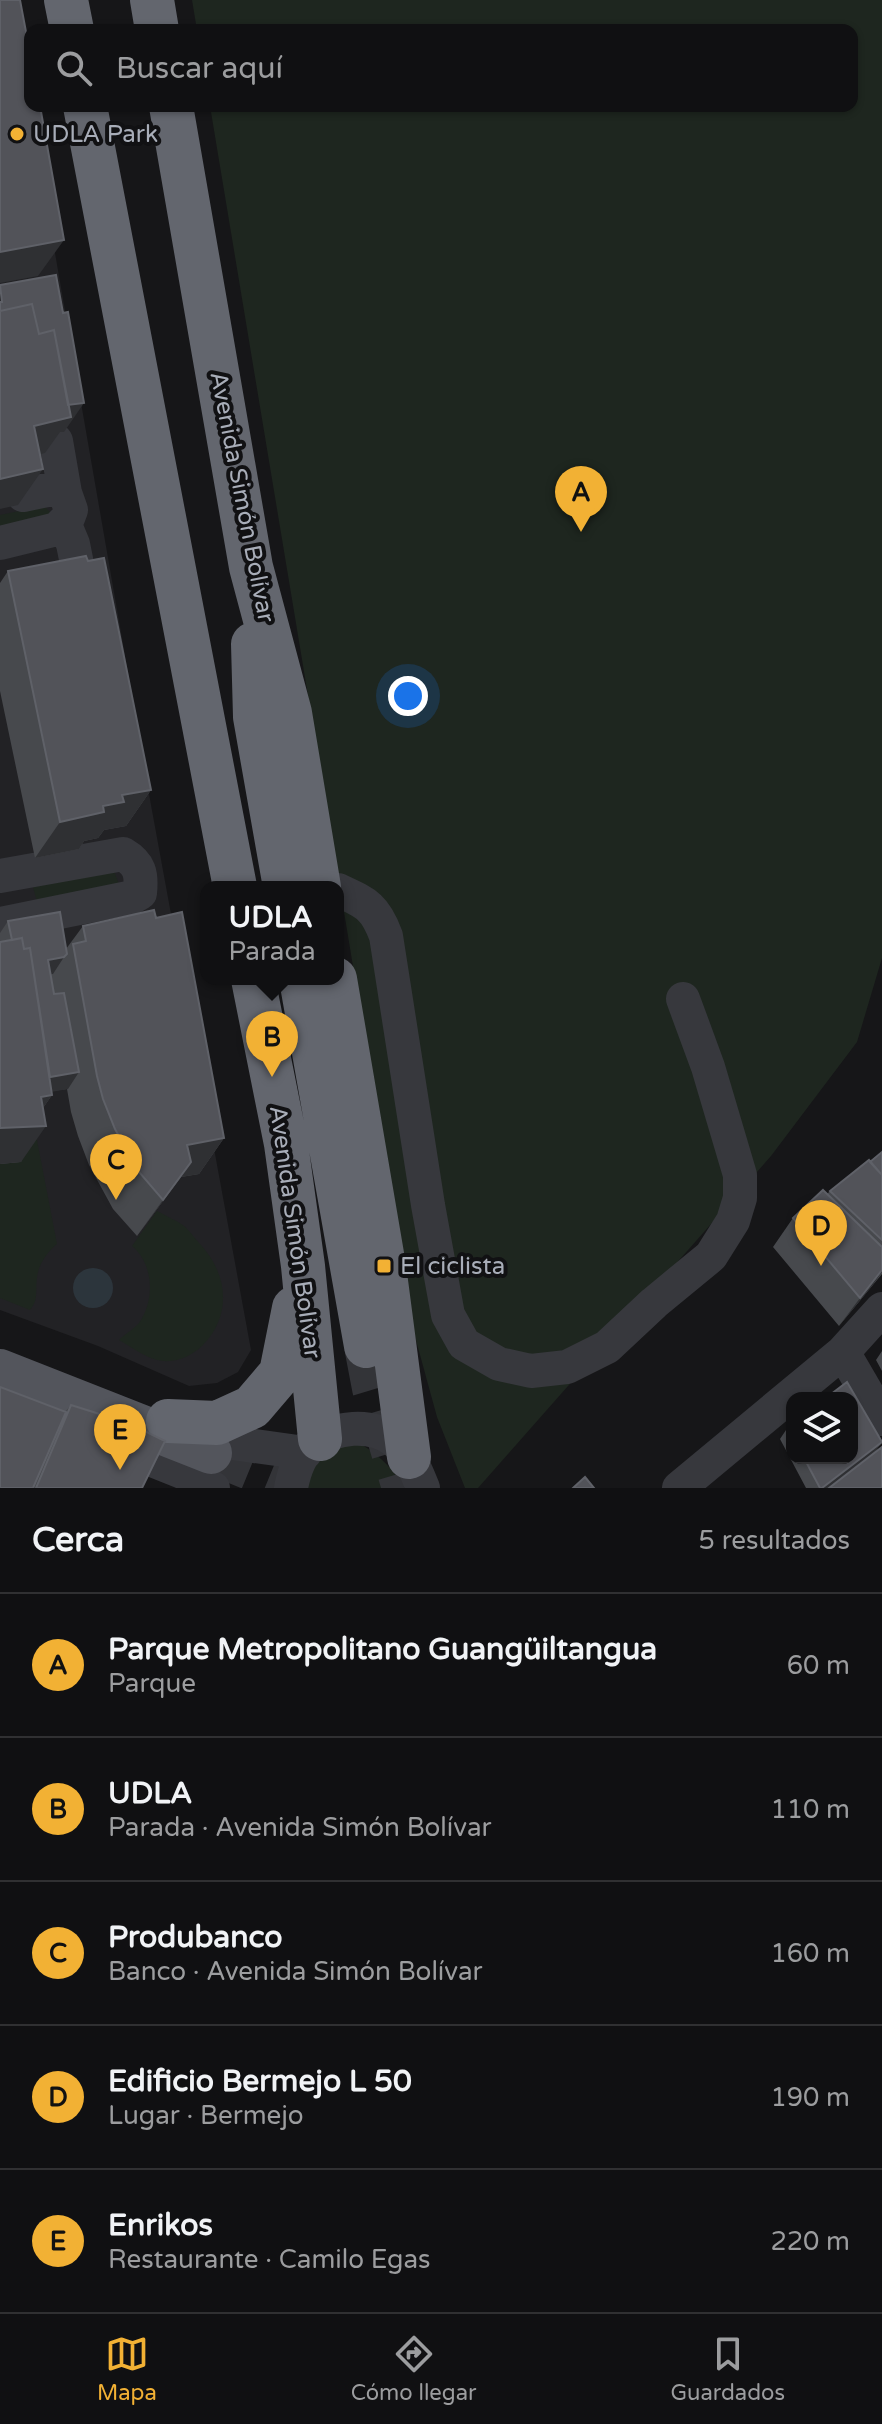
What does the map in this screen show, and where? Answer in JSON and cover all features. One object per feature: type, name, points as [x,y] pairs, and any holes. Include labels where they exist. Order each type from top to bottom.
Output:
[{"type":"highway","points":[[66,0],[71,24]]},
{"type":"highway","points":[[152,0],[156,24]]},
{"type":"highway","points":[[86,112],[234,881]]},
{"type":"highway","name":"Avenida Simón Bolívar","points":[[172,112],[251,567],[290,713],[318,881]]},
{"type":"highway","name":"Avenida Simón Bolívar","points":[[254,985],[286,1144],[303,1266],[313,1446]]},
{"type":"highway","points":[[302,985],[366,1346]]},
{"type":"highway","points":[[336,985],[416,1472]]},
{"type":"highway","points":[[168,1421],[217,1423],[252,1407],[281,1373],[303,1266]]},
{"type":"main road","points":[[0,1370],[212,1470]]},
{"type":"street","points":[[10,551],[57,529],[68,518],[71,510],[56,441]]},
{"type":"street","points":[[23,495],[52,489],[65,493]]},
{"type":"street","points":[[57,529],[68,532],[80,579]]},
{"type":"street","points":[[123,854],[133,860],[142,877],[140,893],[133,897],[12,922],[8,875],[123,854]]},
{"type":"street","points":[[344,895],[359,900],[378,914],[386,936],[448,1315],[464,1344],[499,1364],[531,1371],[567,1367],[607,1347],[711,1256],[733,1221],[740,1198],[740,1175],[708,1067],[683,999]]},
{"type":"street","points":[[679,1488],[843,1352],[882,1309]]},
{"type":"street","points":[[0,1351],[211,1440],[313,1446]]},
{"type":"street","points":[[843,1352],[882,1419]]},
{"type":"street","points":[[0,1399],[182,1472],[212,1470]]},
{"type":"street","points":[[291,1488],[294,1473],[313,1446],[340,1430],[362,1428],[394,1440],[416,1472]]},
{"type":"shaded area","points":[[0,0],[11,0],[24,75],[24,112],[30,112],[151,805],[251,1350],[238,1372],[217,1383],[189,1386],[98,1346],[0,1310]]},
{"type":"shaded area","points":[[192,0],[882,0],[882,958],[857,1042],[771,1156],[478,1488],[465,1488],[437,1417],[414,1333],[344,912],[344,881],[339,881],[211,112],[858,112],[858,24],[196,24]]},
{"type":"shaded area","points":[[44,506],[50,512],[51,520],[0,532],[0,515]]},
{"type":"shaded area","points":[[114,871],[119,884],[37,902],[33,887]]},
{"type":"shaded area","points":[[35,1130],[57,1244],[39,1268],[36,1299],[30,1310],[0,1298],[0,1164],[20,1162]]},
{"type":"shaded area","points":[[157,1211],[184,1226],[201,1245],[217,1269],[223,1295],[219,1321],[203,1345],[188,1356],[170,1361],[152,1359],[119,1340],[139,1323],[148,1304],[148,1272],[132,1246]]},
{"type":"shaded area","points":[[93,1268],[107,1274],[113,1288],[107,1302],[93,1308],[79,1302],[73,1288],[79,1274]]},
{"type":"shaded area","points":[[352,1439],[382,1459],[403,1488],[308,1488],[316,1461]]},
{"type":"building","name":"UDLA Park","points":[[0,0],[20,0],[25,24],[24,112],[41,112],[64,240],[0,252]]},
{"type":"building","points":[[56,275],[63,313],[68,312],[84,403],[68,405],[54,330],[39,334],[32,304],[0,311],[0,285]]},
{"type":"building","points":[[32,304],[39,334],[54,330],[71,417],[34,426],[43,469],[0,479],[0,311]]},
{"type":"building","points":[[86,556],[88,561],[104,558],[151,790],[122,795],[124,802],[103,806],[104,812],[60,822],[8,571]]},
{"type":"building","points":[[154,910],[156,918],[182,912],[224,1138],[187,1145],[191,1162],[163,1200],[139,1172],[115,1129],[103,1099],[73,944],[86,941],[83,926]]},
{"type":"building","points":[[60,912],[67,954],[48,960],[54,994],[64,993],[79,1072],[50,1077],[30,948],[24,949],[22,938],[12,940],[8,921]]},
{"type":"building","points":[[22,938],[24,949],[30,948],[52,1095],[41,1097],[46,1126],[0,1128],[0,942]]},
{"type":"building","points":[[882,1152],[882,1175],[870,1162]]},
{"type":"building","points":[[869,1160],[882,1175],[882,1240],[830,1191]]},
{"type":"building","points":[[823,1190],[882,1247],[882,1270],[860,1298],[793,1218]]},
{"type":"building","points":[[847,1382],[853,1392],[834,1392]]},
{"type":"building","points":[[0,1387],[66,1412],[33,1488],[0,1488]]},
{"type":"building","points":[[858,1401],[882,1442],[858,1460]]},
{"type":"building","points":[[71,1405],[128,1423],[165,1441],[142,1488],[36,1488]]},
{"type":"building","points":[[882,1447],[882,1488],[829,1488]]},
{"type":"building","points":[[807,1464],[853,1464],[822,1488]]},
{"type":"building","points":[[585,1477],[594,1488],[573,1488]]},
{"type":"tunnel","points":[[366,1346],[374,1388],[404,1488]]},
{"type":"tunnel","points":[[211,1453],[296,1488]]},
{"type":"place","name":"UDLA Park","points":[[17,134]]},
{"type":"place","name":"Parque Metropolitano Guangüiltangua","points":[[581,532]]},
{"type":"place","name":"UDLA","points":[[272,1077]]},
{"type":"place","name":"Produbanco","points":[[116,1200]]},
{"type":"place","name":"El ciclista","points":[[384,1266]]},
{"type":"place","name":"Edificio Bermejo L 50","points":[[821,1266]]},
{"type":"place","name":"Enrikos","points":[[120,1470]]}]
